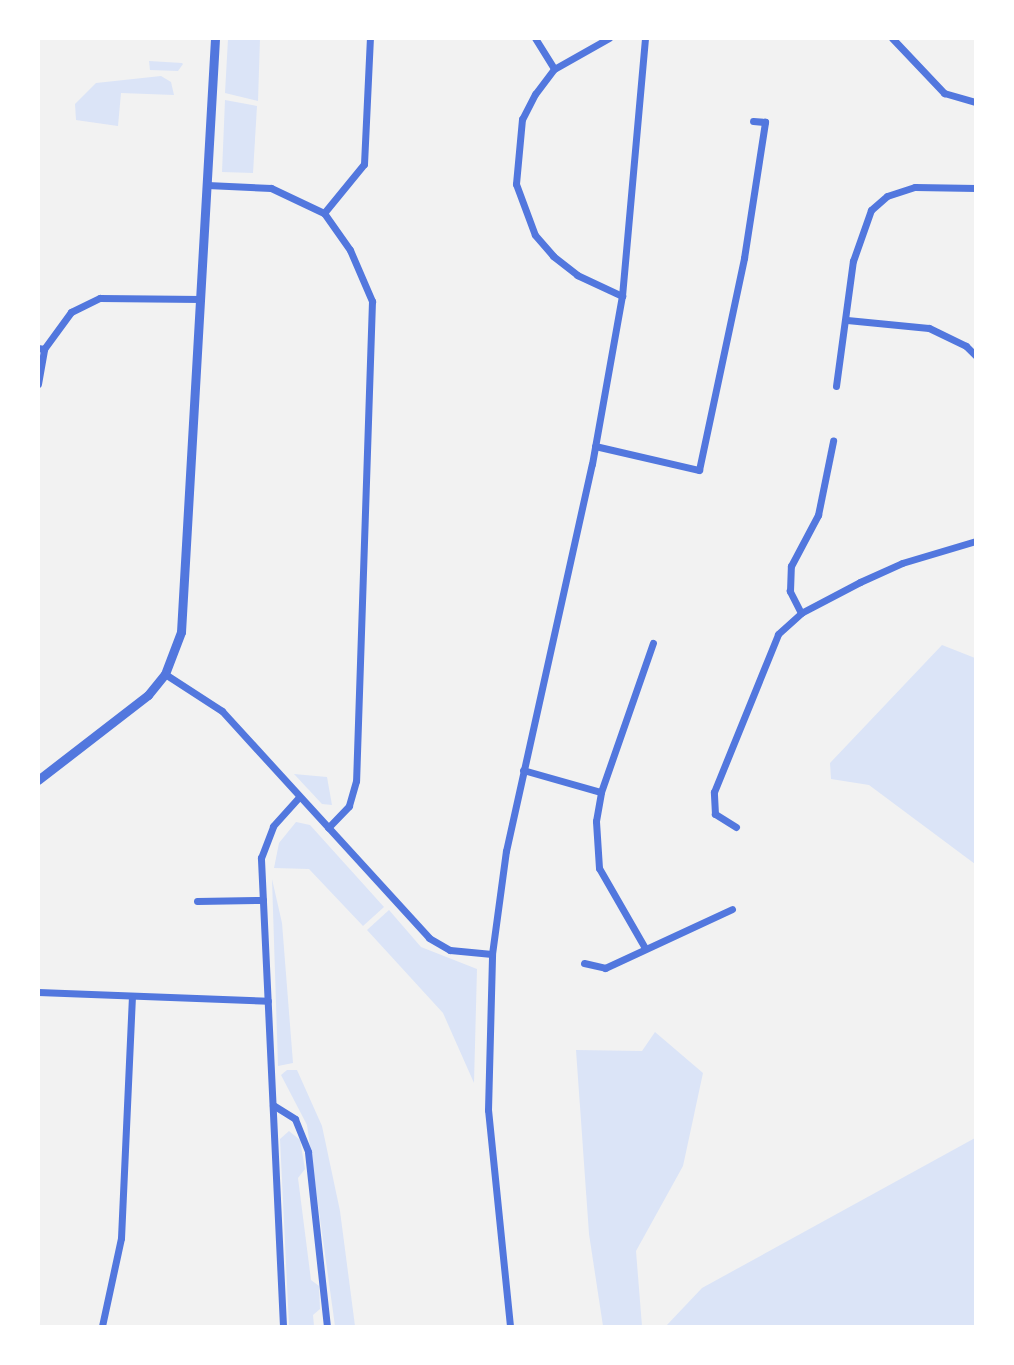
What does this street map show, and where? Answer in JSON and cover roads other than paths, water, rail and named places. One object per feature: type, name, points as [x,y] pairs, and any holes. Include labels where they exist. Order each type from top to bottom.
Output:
[{"type":"street","points":[[39,779],[130,713],[165,674],[186,602],[215,38]]},
{"type":"street","points":[[324,213],[364,164],[370,38]]},
{"type":"street","points":[[535,38],[554,69]]},
{"type":"street","points":[[609,38],[554,69],[522,119],[516,184],[535,235],[553,256],[577,275],[622,296]]},
{"type":"street","points":[[510,1326],[488,1110],[492,954],[523,770],[595,446],[622,296],[645,38]]},
{"type":"street","points":[[892,38],[944,93],[975,102]]},
{"type":"street","points":[[595,446],[699,470],[744,258],[765,122],[753,121]]},
{"type":"street","points":[[207,186],[271,188],[324,213],[350,250],[372,301],[356,781],[349,806],[328,828]]},
{"type":"street","points":[[836,386],[853,261],[872,210],[887,196],[915,187],[975,188]]},
{"type":"street","points":[[38,384],[41,348],[71,312],[100,298],[201,299]]},
{"type":"street","points":[[847,320],[929,328],[966,346],[975,356]]},
{"type":"street","points":[[801,613],[790,591],[791,566],[818,514],[833,441]]},
{"type":"street","points":[[736,827],[715,814],[714,792],[778,634],[801,613],[902,563],[975,541]]},
{"type":"street","points":[[645,948],[599,868],[596,851],[601,792],[653,643]]},
{"type":"street","points":[[165,674],[222,711],[440,947],[464,954],[492,954]]},
{"type":"street","points":[[523,770],[601,792]]},
{"type":"street","points":[[284,1326],[261,858],[273,826],[299,797]]},
{"type":"street","points":[[197,901],[263,900]]},
{"type":"street","points":[[584,962],[605,968],[732,909]]},
{"type":"street","points":[[38,992],[268,1001]]},
{"type":"street","points":[[102,1326],[121,1238],[132,996]]},
{"type":"street","points":[[273,1105],[295,1119],[308,1152],[327,1326]]}]
